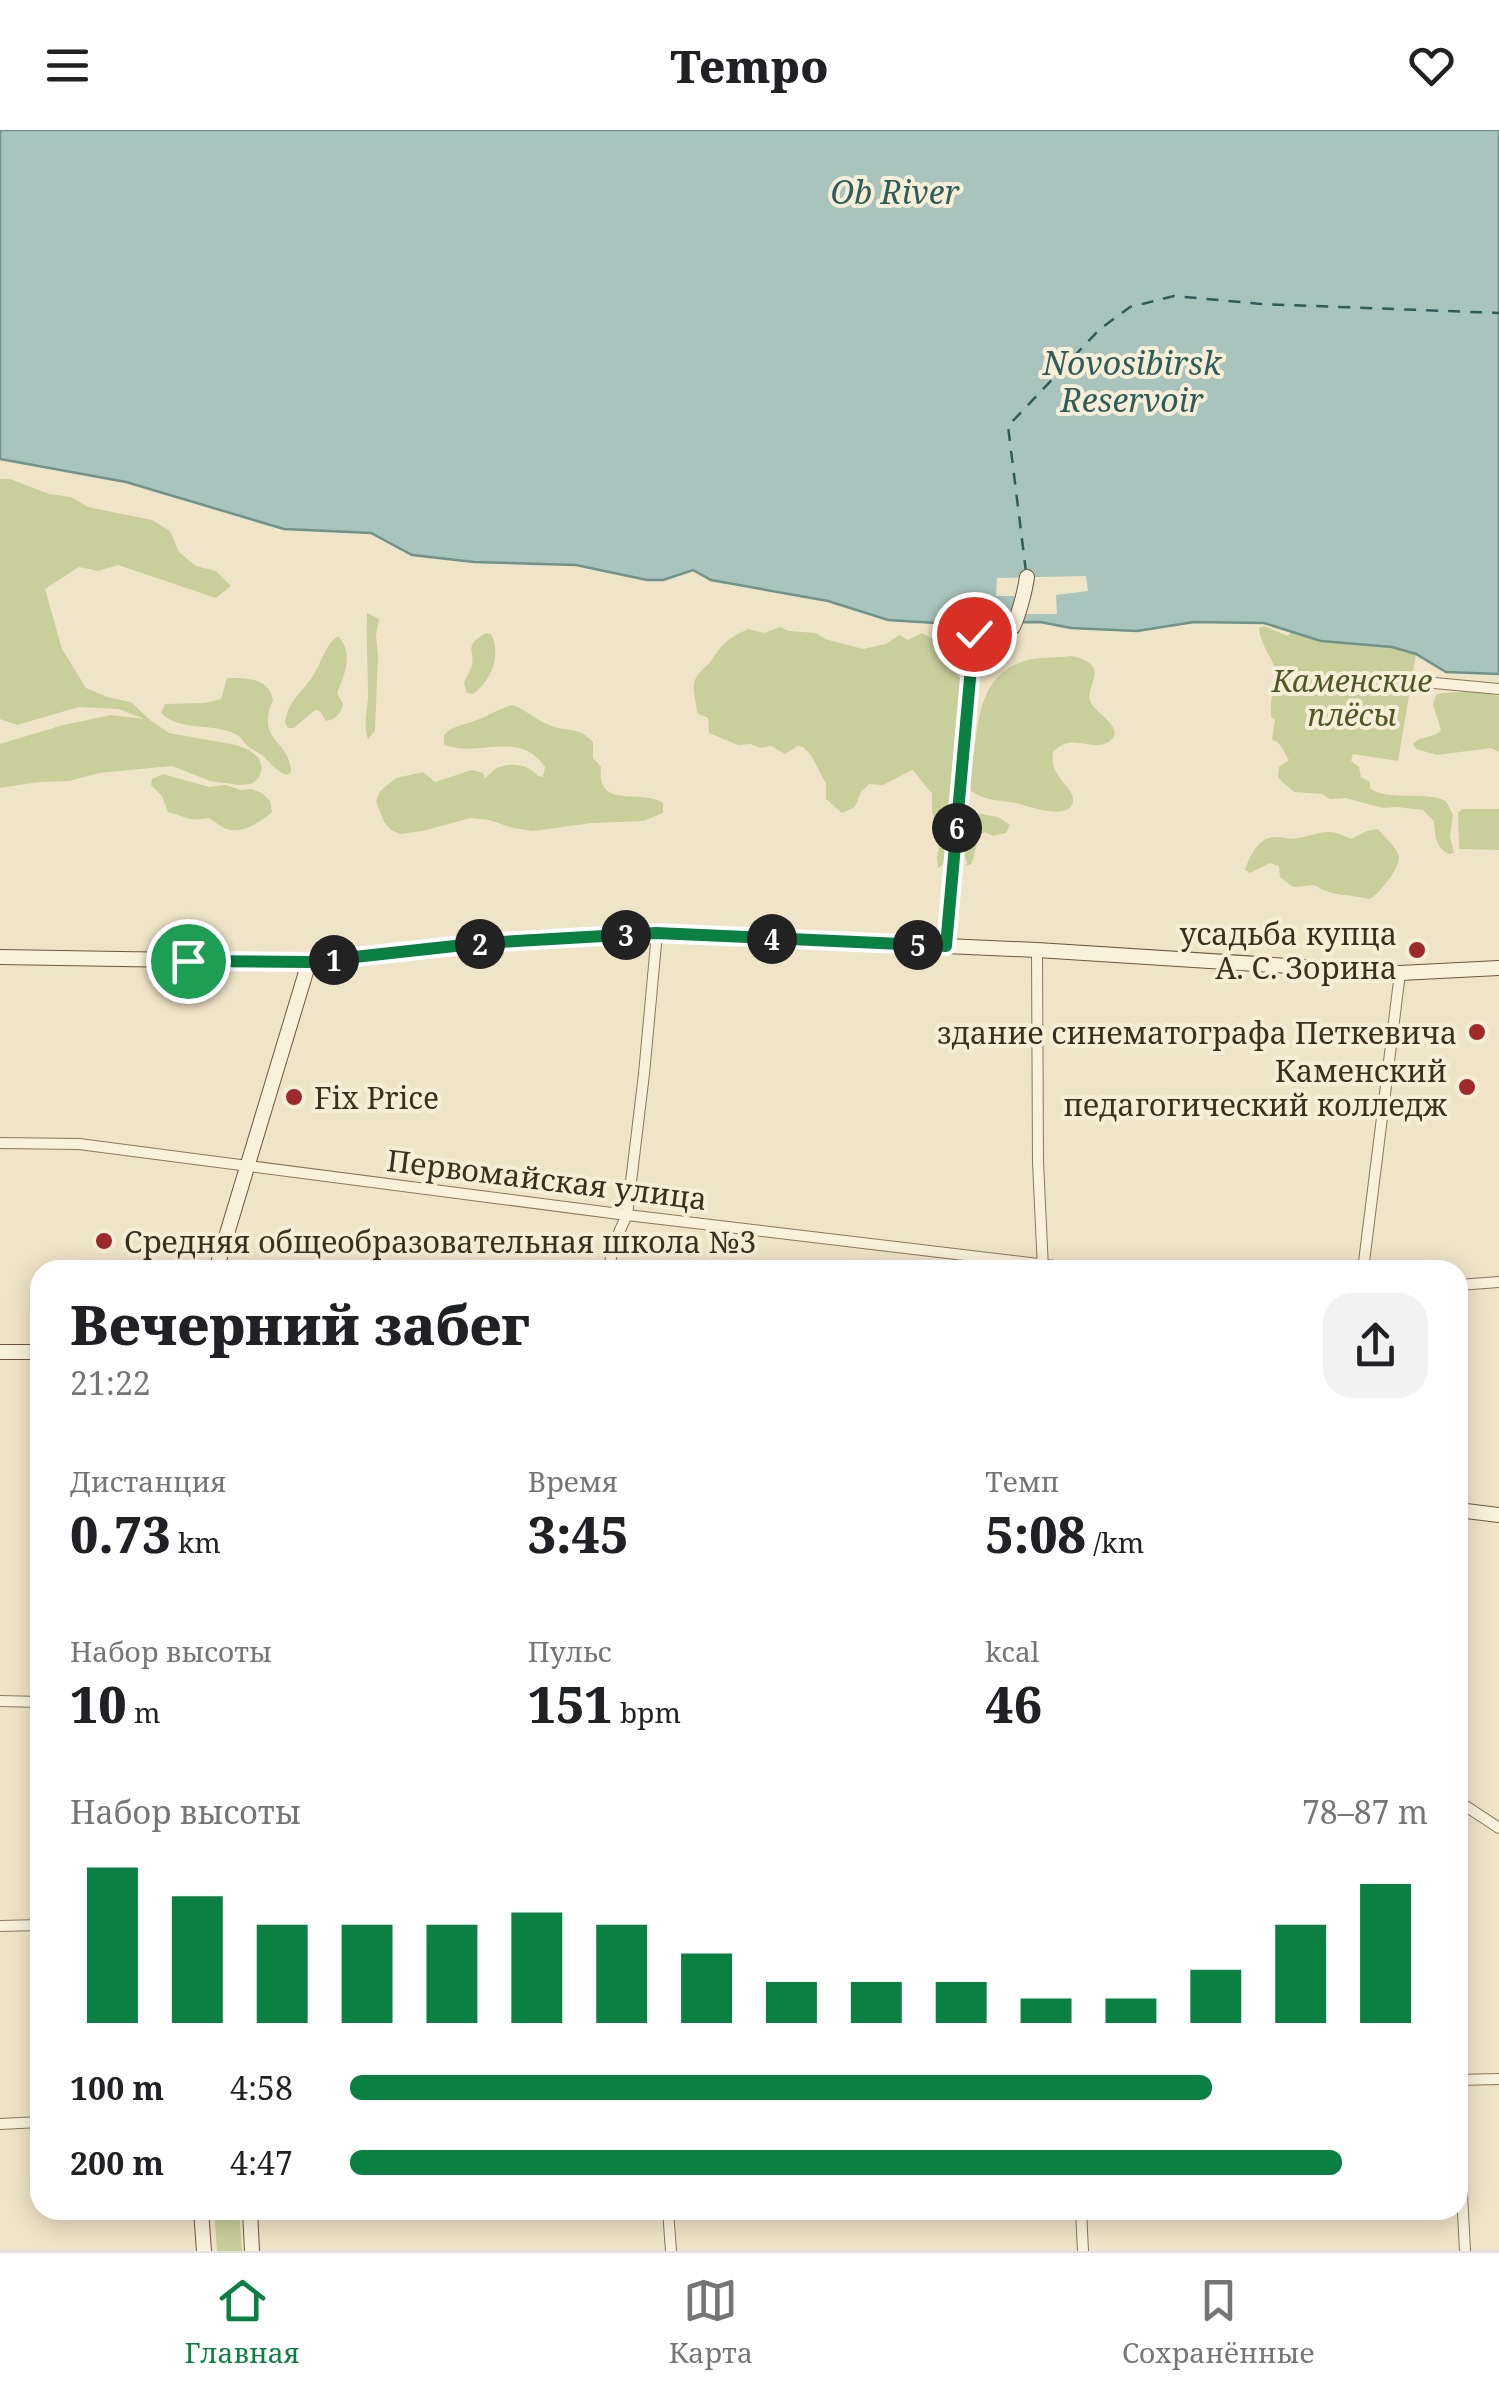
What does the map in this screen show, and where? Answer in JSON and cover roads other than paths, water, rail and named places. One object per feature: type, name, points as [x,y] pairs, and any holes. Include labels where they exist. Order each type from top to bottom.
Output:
[{"type":"street","points":[[946,946],[974,634],[1012,627],[1026,577]]},
{"type":"street","points":[[1414,681],[1499,689]]},
{"type":"street","points":[[611,1260],[627,1216],[656,933]]},
{"type":"street","points":[[0,957],[309,962],[482,943],[656,933],[1038,950],[1400,973],[1499,968]]},
{"type":"street","points":[[1038,950],[1038,1162],[1043,1260]]},
{"type":"street","points":[[219,1260],[309,962]]},
{"type":"street","points":[[1364,1260],[1400,973]]},
{"type":"street","name":"Первомайская улица","points":[[0,1143],[79,1144],[986,1260]]},
{"type":"street","points":[[1468,1284],[1499,1282]]},
{"type":"street","points":[[0,1352],[30,1352]]},
{"type":"street","points":[[1468,1511],[1499,1514]]},
{"type":"street","points":[[0,1700],[30,1702]]},
{"type":"street","points":[[1468,1808],[1499,1828]]},
{"type":"street","points":[[0,1926],[30,1924]]},
{"type":"street","points":[[1468,2080],[1499,2079]]},
{"type":"street","points":[[0,2124],[30,2122]]},
{"type":"street","points":[[202,2220],[204,2251]]},
{"type":"street","points":[[250,2220],[252,2251]]},
{"type":"street","points":[[668,2220],[670,2251]]},
{"type":"street","points":[[1081,2220],[1083,2251]]},
{"type":"street","points":[[1463,2220],[1465,2251]]},
{"type":"water","name":"Novosibirsk Reservoir","points":[[0,130],[1499,130],[1499,674],[1446,672],[1416,654],[1392,647],[1321,641],[1264,623],[1194,622],[1137,631],[1071,628],[1040,622],[888,620],[828,601],[711,580],[693,570],[663,580],[647,580],[576,565],[474,562],[412,555],[371,533],[284,529],[126,482],[0,459]]},
{"type":"place","name":"усадьба купца А. С. Зорина","points":[[1417,950]]},
{"type":"place","name":"здание синематографа Петкевича","points":[[1477,1032]]},
{"type":"place","name":"Каменский педагогический колледж","points":[[1467,1087]]},
{"type":"place","name":"Fix Price","points":[[294,1097]]},
{"type":"place","name":"Средняя общеобразовательная школа №3","points":[[104,1241]]},
{"type":"water label","name":"Ob River","points":[[895,191]]},
{"type":"park label","name":"Каменские плёсы","points":[[1352,697]]}]
